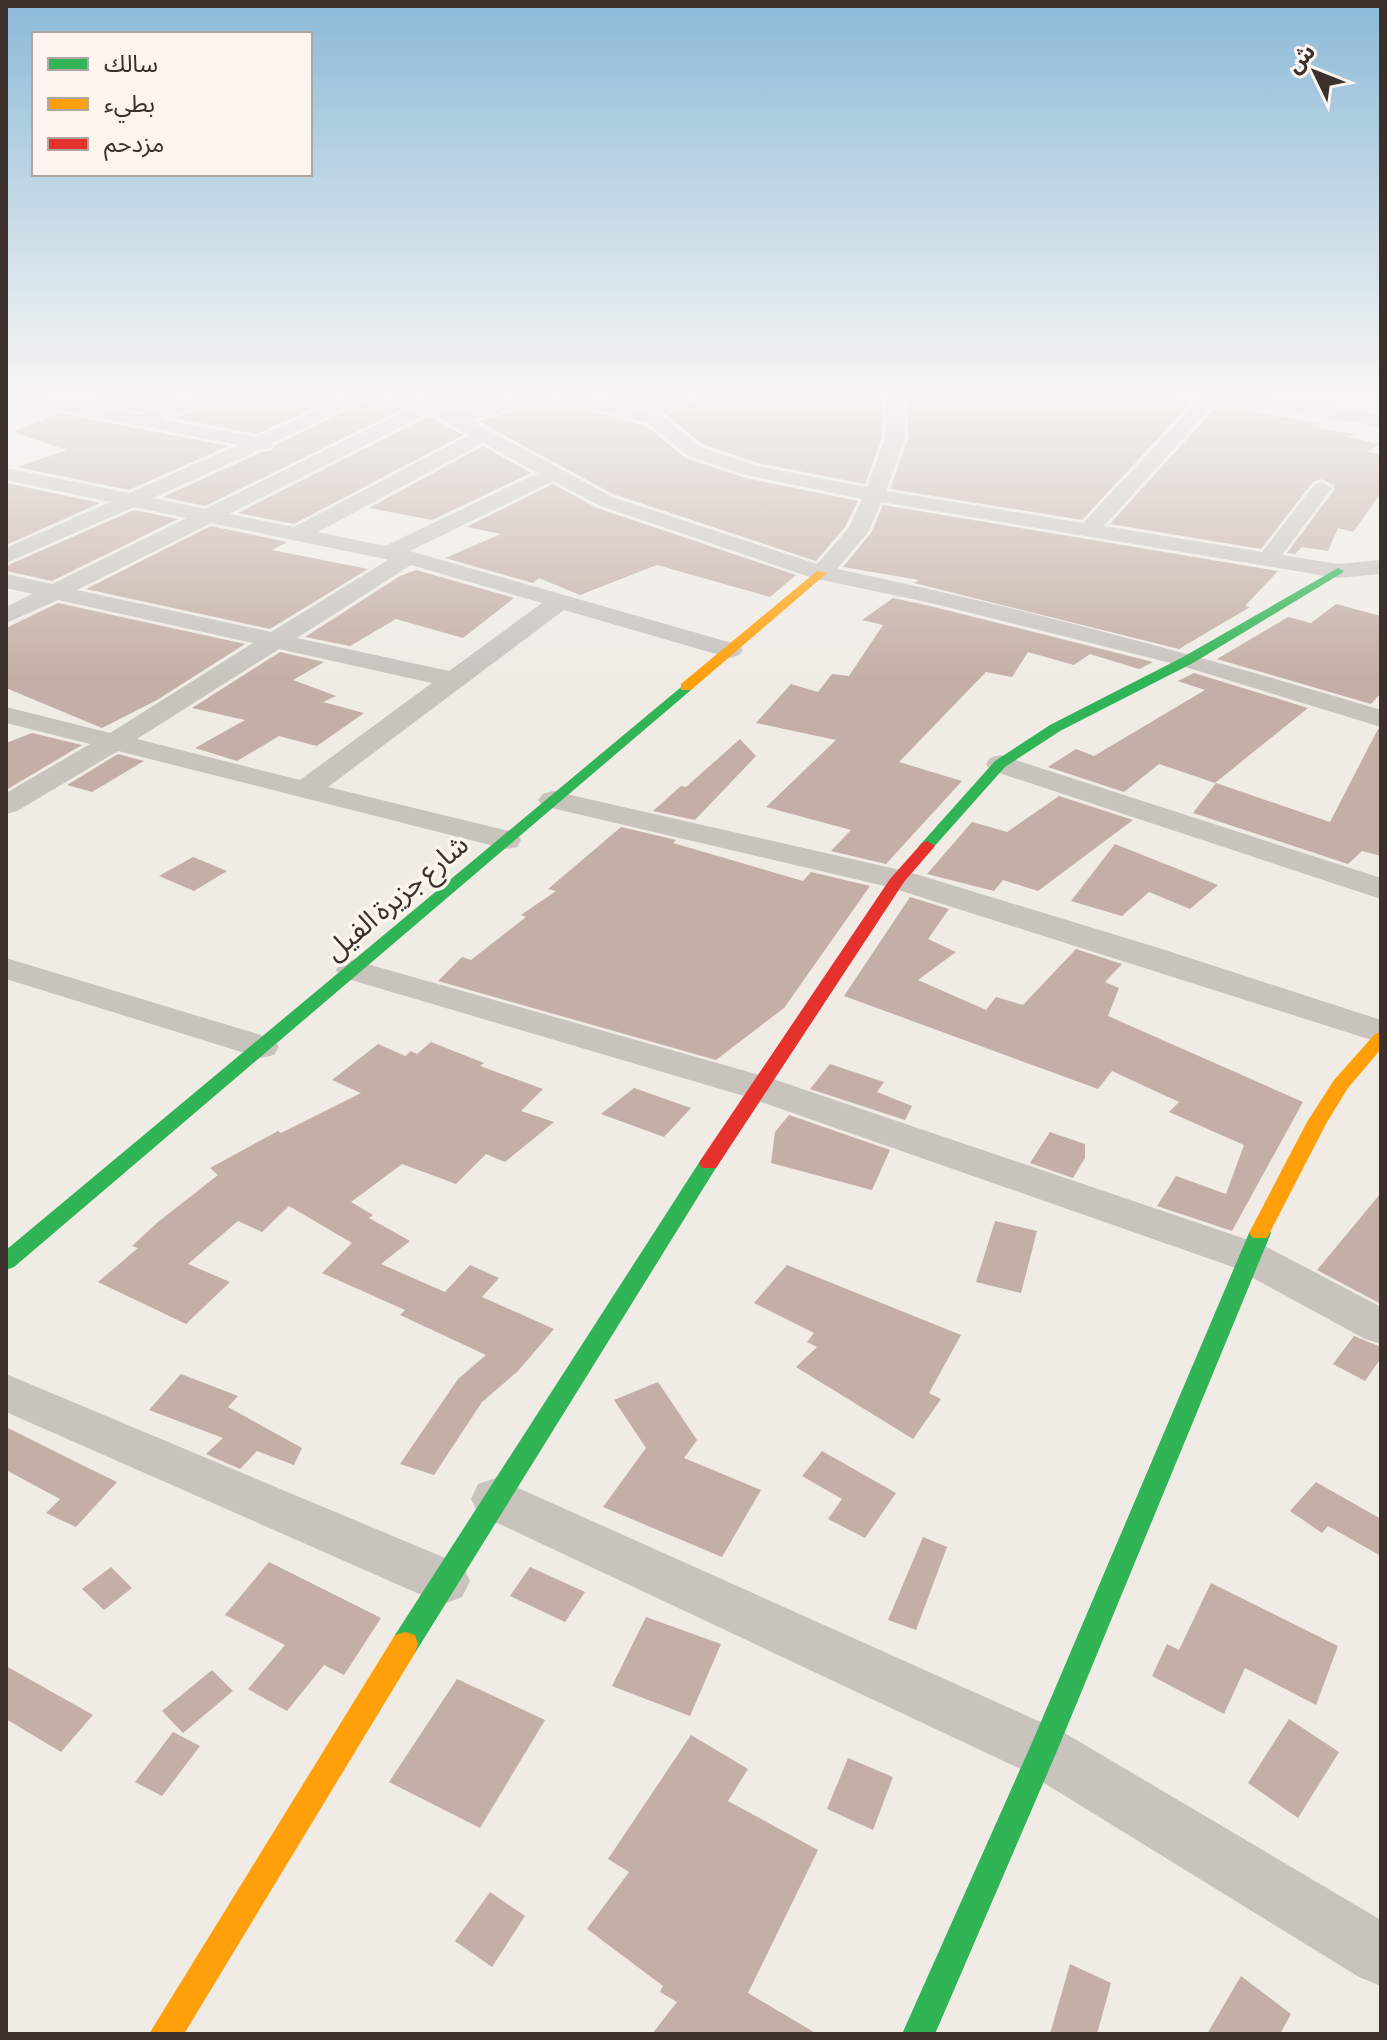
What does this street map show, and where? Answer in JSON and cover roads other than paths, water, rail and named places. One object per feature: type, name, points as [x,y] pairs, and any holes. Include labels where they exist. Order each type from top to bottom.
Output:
[{"type":"street","points":[[77,489],[398,555],[730,650]]},
{"type":"street","points":[[6,556],[158,489]]},
{"type":"street","points":[[6,616],[259,489]]},
{"type":"street","points":[[297,534],[382,489]]},
{"type":"street","points":[[6,805],[276,641],[398,555],[522,489]]},
{"type":"street","points":[[583,489],[605,501],[821,573],[936,597],[1188,660],[1381,719]]},
{"type":"street","points":[[846,489],[1338,571],[1381,567]]},
{"type":"street","points":[[821,573],[858,531],[876,489]]},
{"type":"street","points":[[1088,530],[1127,489]]},
{"type":"street","points":[[1267,560],[1321,489]]},
{"type":"street","points":[[165,2034],[444,1581],[757,1087],[898,879],[1000,764],[1055,728],[1188,660],[1338,571]]},
{"type":"street","name":"شارع جزيرة الفيل","points":[[6,1262],[821,573]]},
{"type":"street","points":[[6,581],[453,680]]},
{"type":"street","points":[[305,790],[559,602]]},
{"type":"street","points":[[6,715],[506,840]]},
{"type":"street","points":[[1000,764],[1381,889]]},
{"type":"street","points":[[553,800],[898,879],[1150,956],[1381,1035],[1341,1084],[1317,1122],[1248,1256],[1043,1751],[918,2034]]},
{"type":"street","points":[[6,968],[261,1047]]},
{"type":"street","points":[[353,970],[757,1087],[1248,1256],[1381,1327]]},
{"type":"street","points":[[6,1392],[444,1581]]},
{"type":"street","points":[[496,1499],[1043,1751],[1381,1955]]}]
